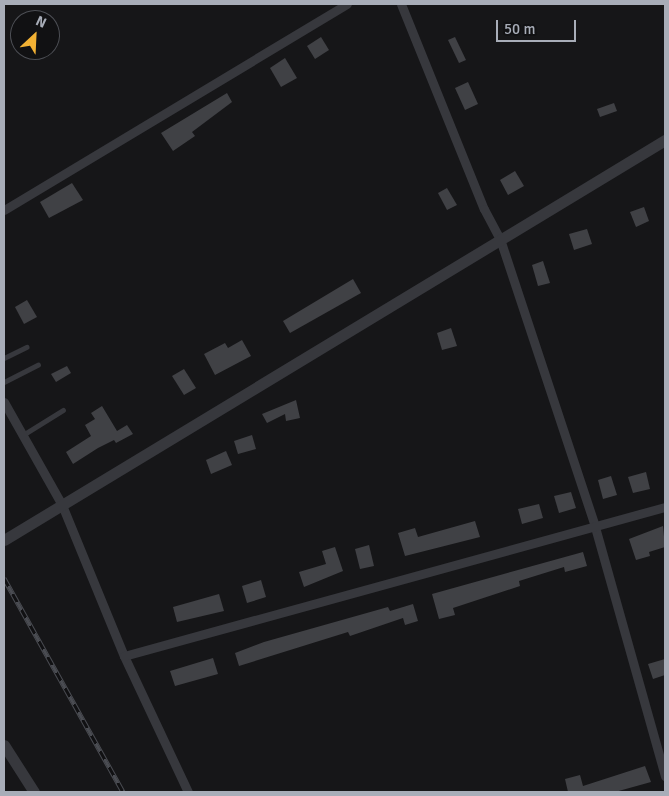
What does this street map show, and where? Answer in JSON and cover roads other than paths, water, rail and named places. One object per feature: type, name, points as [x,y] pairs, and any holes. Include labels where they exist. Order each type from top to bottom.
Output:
[{"type":"street","points":[[4,210],[137,133],[347,4]]},
{"type":"street","points":[[401,4],[471,177],[500,239],[596,527],[665,776]]},
{"type":"street","points":[[4,540],[665,140]]},
{"type":"street","points":[[4,402],[62,505],[124,656],[188,792]]},
{"type":"street","points":[[124,656],[665,507]]},
{"type":"street","points":[[4,746],[34,792]]},
{"type":"lane","points":[[4,358],[27,347]]},
{"type":"lane","points":[[4,382],[38,365]]},
{"type":"lane","points":[[22,435],[63,410]]},
{"type":"railway","points":[[4,578],[123,792]]}]
